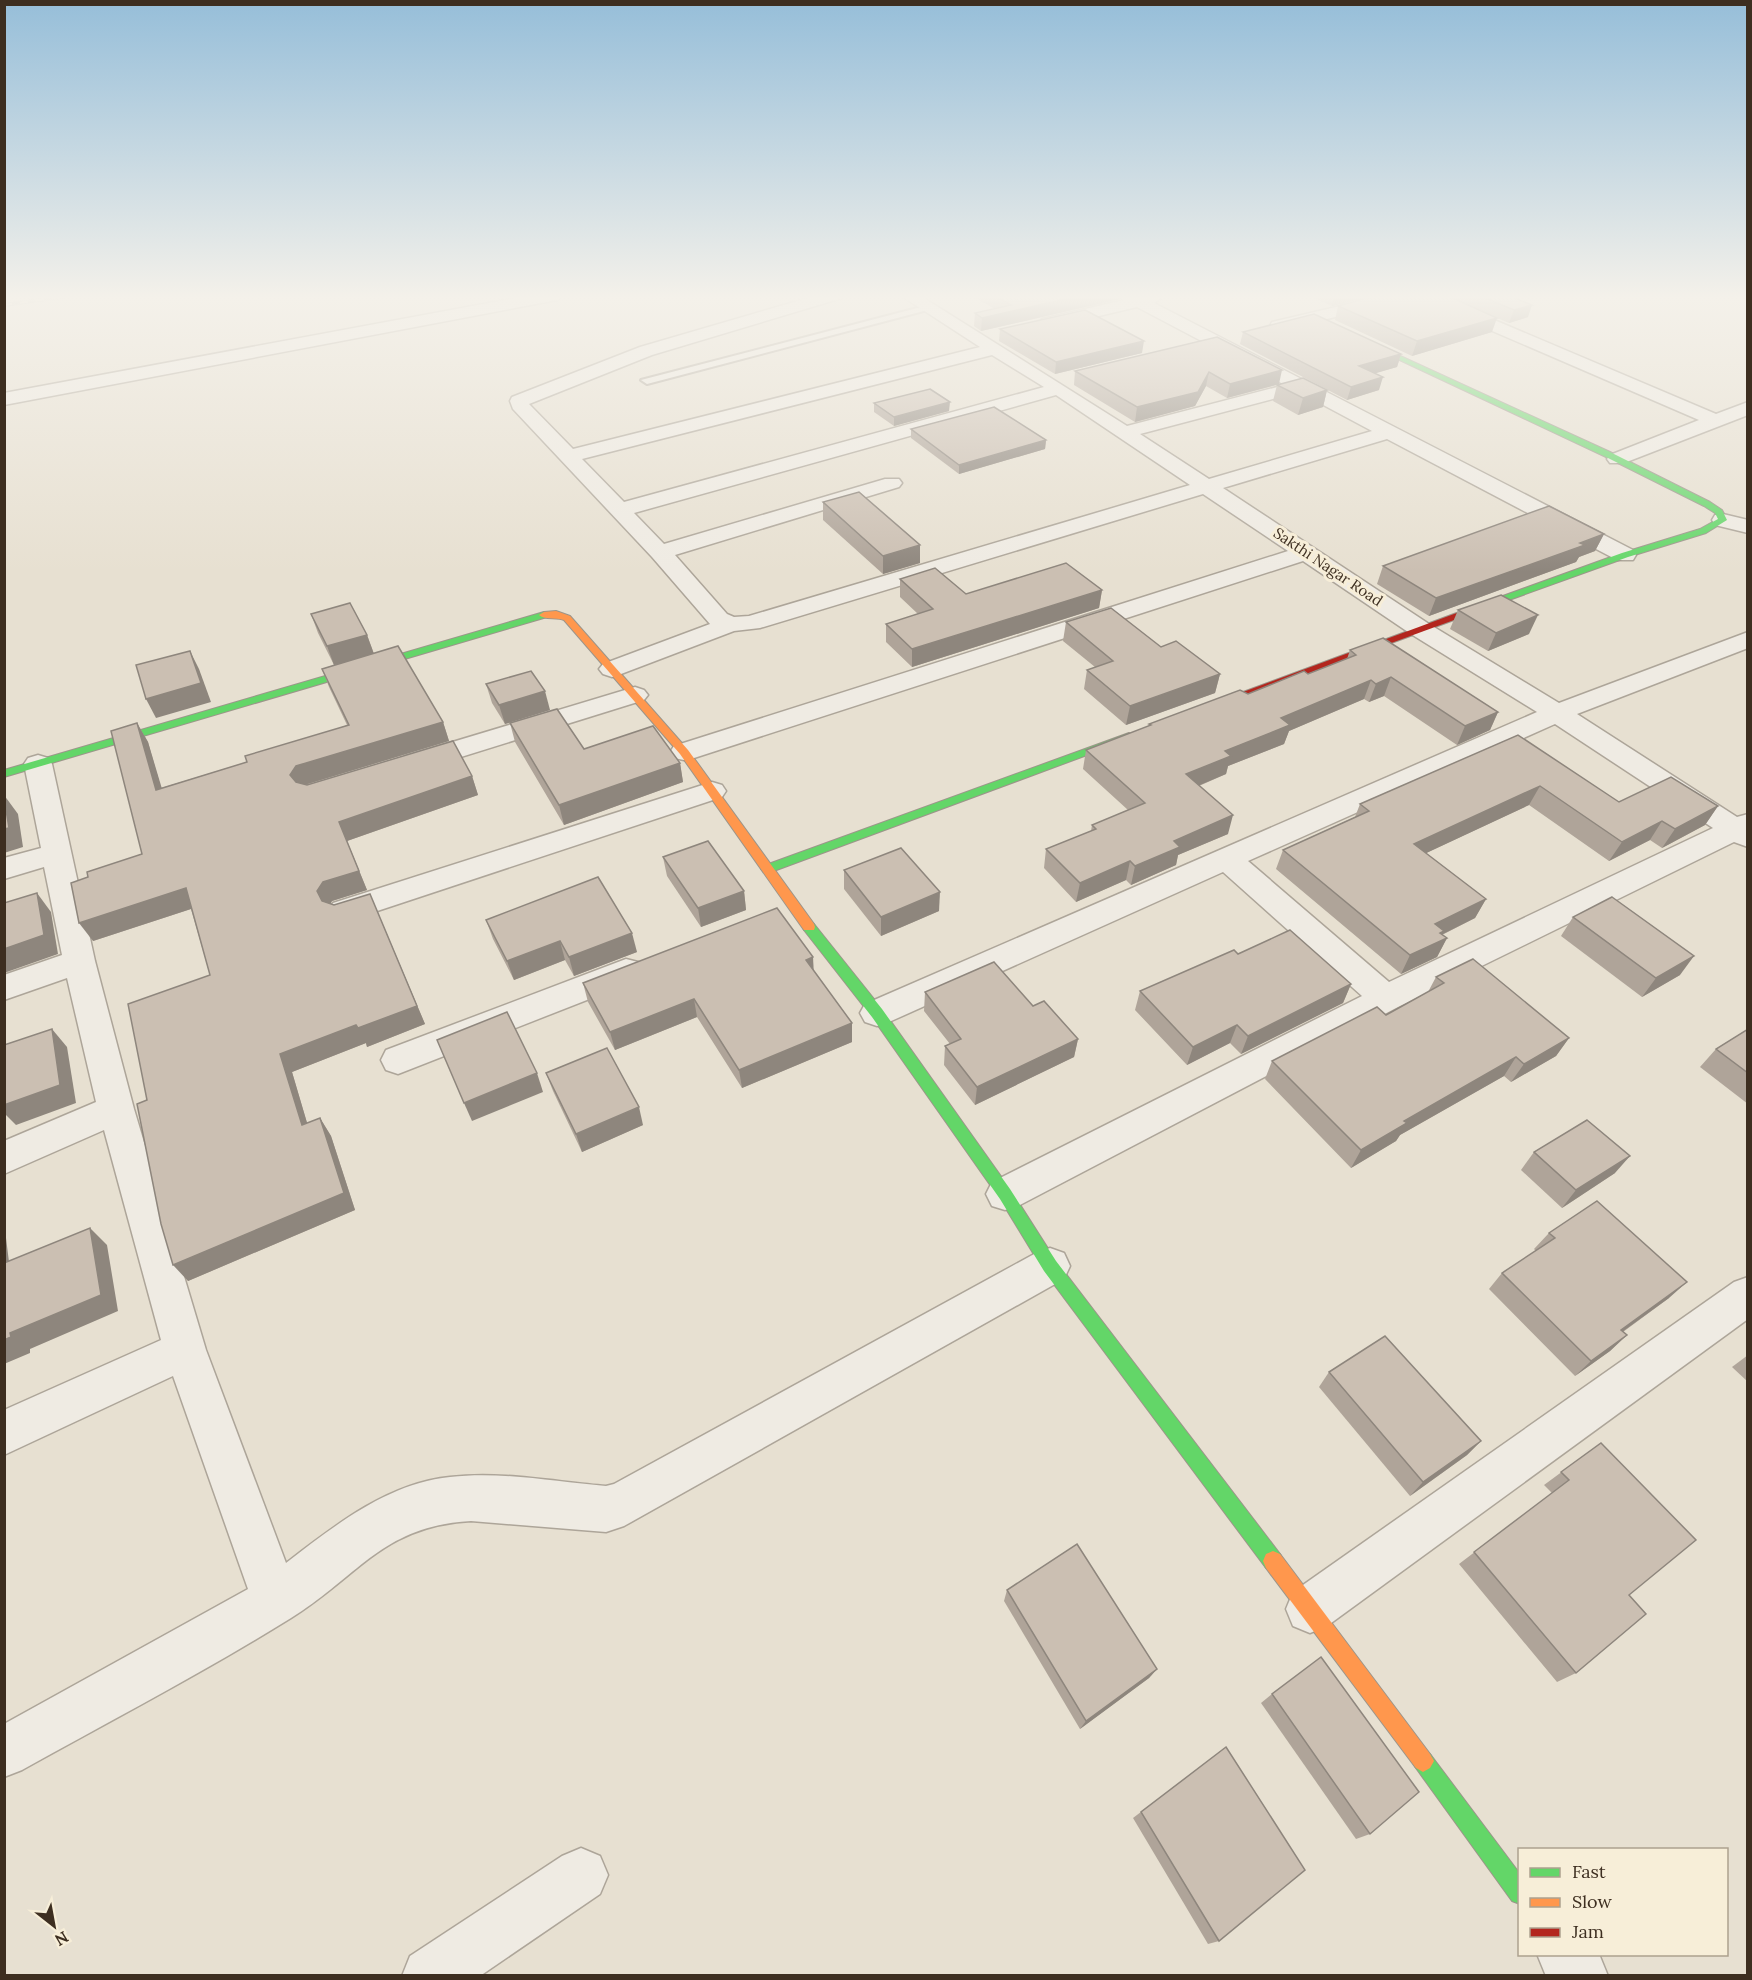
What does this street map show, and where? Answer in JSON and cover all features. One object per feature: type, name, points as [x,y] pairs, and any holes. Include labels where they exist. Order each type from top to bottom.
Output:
[{"type":"street","points":[[4,399],[66,387]]},
{"type":"street","points":[[549,387],[524,397],[519,401],[520,405],[660,552],[719,619],[731,624]]},
{"type":"street","points":[[569,456],[820,387]]},
{"type":"street","points":[[620,510],[1045,387]]},
{"type":"street","name":"Sakthi Nagar Road","points":[[1066,387],[1126,432],[1420,629],[1743,830]]},
{"type":"street","points":[[1126,432],[1296,387]]},
{"type":"street","points":[[1304,387],[1625,555]]},
{"type":"street","points":[[1463,387],[1617,459],[1707,504],[1719,512],[1723,520]]},
{"type":"street","points":[[1639,387],[1715,420]]},
{"type":"street","points":[[1617,459],[1748,408]]},
{"type":"street","points":[[612,669],[731,624],[751,623],[1389,432]]},
{"type":"street","points":[[660,552],[892,483]]},
{"type":"street","points":[[1184,716],[1625,555],[1704,531],[1723,520],[1748,527]]},
{"type":"street","points":[[684,752],[1306,553]]},
{"type":"street","points":[[4,774],[537,615],[556,614],[567,618],[684,752],[792,906],[877,1013],[1005,1194],[1050,1266],[1310,1609],[1518,1890]]},
{"type":"street","points":[[877,1013],[1557,713],[1748,639]]},
{"type":"street","points":[[395,768],[635,695]]},
{"type":"street","points":[[767,868],[1139,732]]},
{"type":"street","points":[[38,764],[79,961],[116,1110],[184,1350],[276,1600]]},
{"type":"street","points":[[344,911],[712,791]]},
{"type":"street","points":[[1005,1194],[1386,998],[1743,830]]},
{"type":"street","points":[[4,869],[57,853]]},
{"type":"street","points":[[1227,859],[1386,998]]},
{"type":"street","points":[[760,918],[792,906]]},
{"type":"street","points":[[4,988],[79,961]]},
{"type":"street","points":[[398,1060],[650,961]]},
{"type":"street","points":[[4,1158],[116,1110]]},
{"type":"street","points":[[4,1752],[276,1600],[384,1521],[430,1503],[489,1498],[606,1509],[624,1503],[1050,1266]]},
{"type":"street","points":[[1310,1609],[1748,1295]]},
{"type":"street","points":[[4,1433],[184,1350]]},
{"type":"street","points":[[430,1976],[581,1875]]},
{"type":"street","points":[[1566,1956],[1580,1976]]},
{"type":"building","points":[[1103,387],[1201,387],[1198,392],[1137,407]]},
{"type":"building","points":[[1282,387],[1322,387],[1327,390],[1303,398]]},
{"type":"building","points":[[930,389],[950,402],[894,417],[874,403]]},
{"type":"building","points":[[994,407],[1046,440],[959,465],[911,429]]},
{"type":"building","points":[[859,492],[920,545],[883,556],[823,502]]},
{"type":"building","points":[[1549,506],[1604,534],[1580,543],[1585,545],[1436,598],[1383,566]]},
{"type":"building","points":[[1066,563],[1102,590],[912,649],[886,624],[933,609],[900,579],[935,568],[966,594]]},
{"type":"building","points":[[1501,595],[1538,615],[1496,633],[1458,610]]},
{"type":"building","points":[[350,603],[367,635],[327,646],[311,614]]},
{"type":"building","points":[[1111,608],[1161,647],[1176,641],[1220,674],[1130,706],[1087,670],[1113,661],[1066,622]]},
{"type":"building","points":[[1383,638],[1498,712],[1465,726],[1391,677],[1376,684],[1371,680],[1281,718],[1290,725],[1225,751],[1231,756],[1186,774],[1233,815],[1174,841],[1180,847],[1135,866],[1130,861],[1080,883],[1046,849],[1096,829],[1092,825],[1145,803],[1086,750],[1240,690],[1248,694],[1304,671],[1308,674],[1356,655],[1350,650]]},
{"type":"building","points":[[398,646],[443,722],[296,766],[290,775],[296,782],[307,785],[453,741],[472,776],[339,822],[359,871],[323,882],[317,891],[322,901],[334,905],[370,894],[417,1006],[358,1028],[356,1025],[280,1054],[302,1125],[320,1118],[344,1193],[173,1265],[161,1224],[137,1104],[147,1100],[128,1004],[210,975],[186,888],[79,923],[71,883],[88,877],[87,872],[142,854],[111,731],[137,723],[156,790],[247,762],[245,756],[349,725],[322,669]]},
{"type":"building","points":[[190,651],[201,683],[146,699],[136,665]]},
{"type":"building","points":[[531,671],[545,691],[499,705],[486,684]]},
{"type":"building","points":[[557,709],[584,749],[653,726],[680,763],[559,805],[510,723]]},
{"type":"building","points":[[1518,735],[1619,802],[1671,777],[1718,806],[1675,829],[1662,821],[1622,842],[1540,786],[1414,844],[1486,899],[1435,924],[1444,931],[1440,933],[1447,938],[1410,955],[1283,850],[1369,811],[1360,804]]},
{"type":"building","points":[[4,798],[9,828],[4,829]]},
{"type":"building","points":[[708,841],[744,891],[698,908],[663,857]]},
{"type":"building","points":[[901,848],[940,892],[881,917],[844,870]]},
{"type":"building","points":[[598,877],[632,933],[569,957],[560,941],[507,961],[486,920]]},
{"type":"building","points":[[37,893],[44,935],[4,949],[4,903]]},
{"type":"building","points":[[1612,897],[1694,956],[1656,978],[1573,917]]},
{"type":"building","points":[[777,908],[813,957],[806,960],[852,1023],[739,1070],[694,999],[610,1032],[583,983]]},
{"type":"building","points":[[1290,930],[1351,984],[1248,1036],[1237,1025],[1193,1047],[1140,991],[1234,950],[1238,954]]},
{"type":"building","points":[[1473,959],[1569,1038],[1524,1064],[1516,1057],[1404,1121],[1407,1123],[1361,1150],[1272,1061],[1377,1007],[1386,1015],[1444,983],[1436,977]]},
{"type":"building","points":[[994,962],[1033,1006],[1044,1001],[1078,1039],[977,1087],[945,1046],[961,1039],[925,992]]},
{"type":"building","points":[[507,1012],[537,1073],[464,1103],[437,1040]]},
{"type":"building","points":[[52,1029],[60,1085],[4,1105],[4,1045]]},
{"type":"building","points":[[1748,1029],[1748,1073],[1716,1049]]},
{"type":"building","points":[[607,1048],[639,1107],[576,1134],[546,1073]]},
{"type":"building","points":[[1587,1120],[1630,1156],[1576,1190],[1534,1152]]},
{"type":"building","points":[[1597,1201],[1687,1282],[1621,1330],[1627,1335],[1591,1361],[1502,1273],[1555,1238],[1549,1233]]},
{"type":"building","points":[[90,1228],[101,1295],[10,1333],[11,1337],[4,1340],[4,1263]]},
{"type":"building","points":[[1385,1336],[1481,1441],[1423,1482],[1329,1372]]},
{"type":"building","points":[[1601,1443],[1696,1540],[1629,1595],[1646,1614],[1576,1673],[1474,1552],[1569,1480],[1561,1472]]},
{"type":"building","points":[[1077,1544],[1157,1669],[1086,1721],[1007,1590]]},
{"type":"building","points":[[1321,1657],[1419,1792],[1370,1834],[1272,1694]]},
{"type":"building","points":[[1226,1747],[1305,1870],[1219,1941],[1141,1812]]},
{"type":"traffic: fast","points":[[1463,387],[1607,454],[1707,504],[1719,512],[1723,520],[1703,531],[1625,555],[1481,607]]},
{"type":"traffic: fast","points":[[4,774],[544,615]]},
{"type":"traffic: fast","points":[[767,869],[1129,736]]},
{"type":"traffic: fast","points":[[809,927],[877,1013],[1005,1194],[1050,1266],[1273,1561]]},
{"type":"traffic: fast","points":[[1423,1761],[1518,1890]]},
{"type":"traffic: slow","points":[[544,615],[556,614],[567,618],[684,752],[809,927]]},
{"type":"traffic: slow","points":[[1273,1561],[1423,1761]]},
{"type":"traffic: jam","points":[[1202,709],[1481,607]]}]
